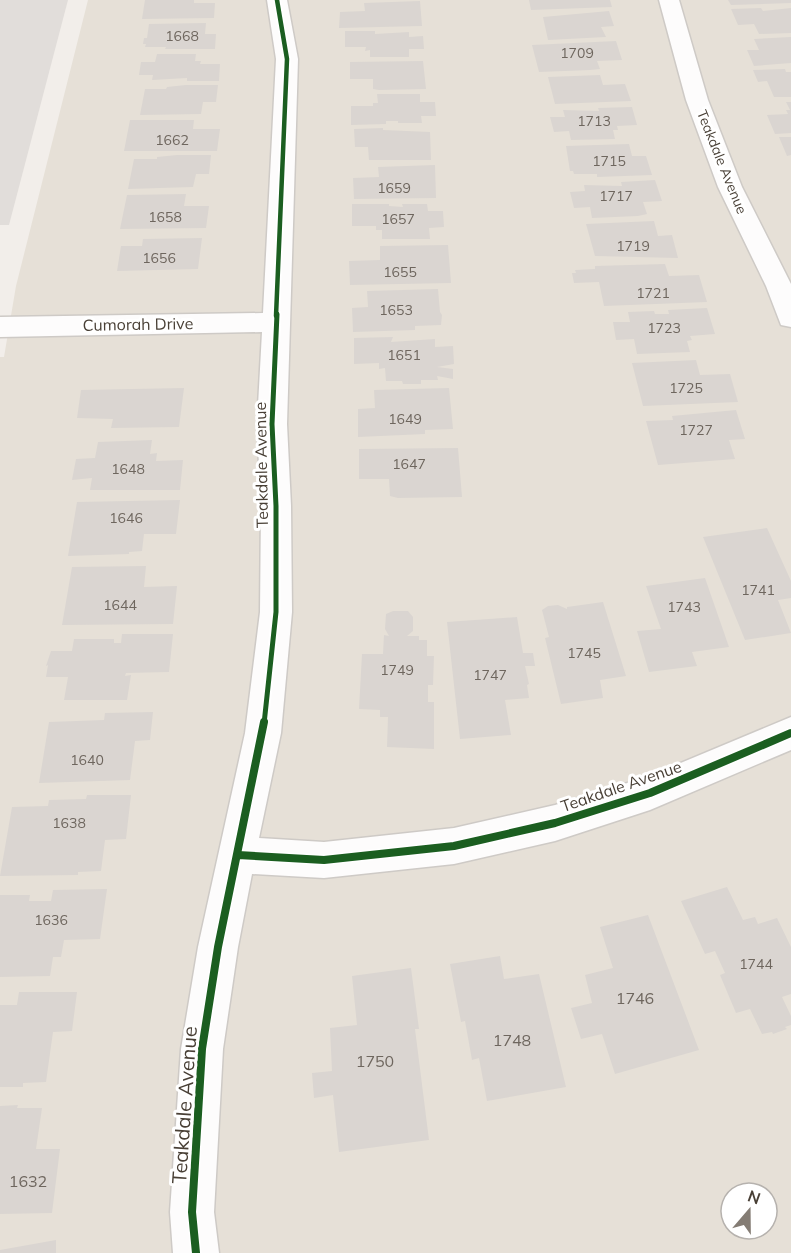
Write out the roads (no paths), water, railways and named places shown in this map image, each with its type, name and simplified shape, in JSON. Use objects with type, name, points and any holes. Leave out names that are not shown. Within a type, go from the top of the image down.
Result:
[{"type":"street","name":"Teakdale Avenue","points":[[196,1253],[192,1212],[202,1049],[218,947],[262,733],[276,612],[276,506],[272,424],[287,59],[277,0]]},
{"type":"street","name":"Teakdale Avenue","points":[[669,0],[697,100],[730,187],[779,286],[791,318]]},
{"type":"street","name":"Cumorah Drive","points":[[0,327],[276,322]]},
{"type":"street","name":"Teakdale Avenue","points":[[238,855],[324,860],[454,846],[555,823],[650,793],[791,733]]}]
